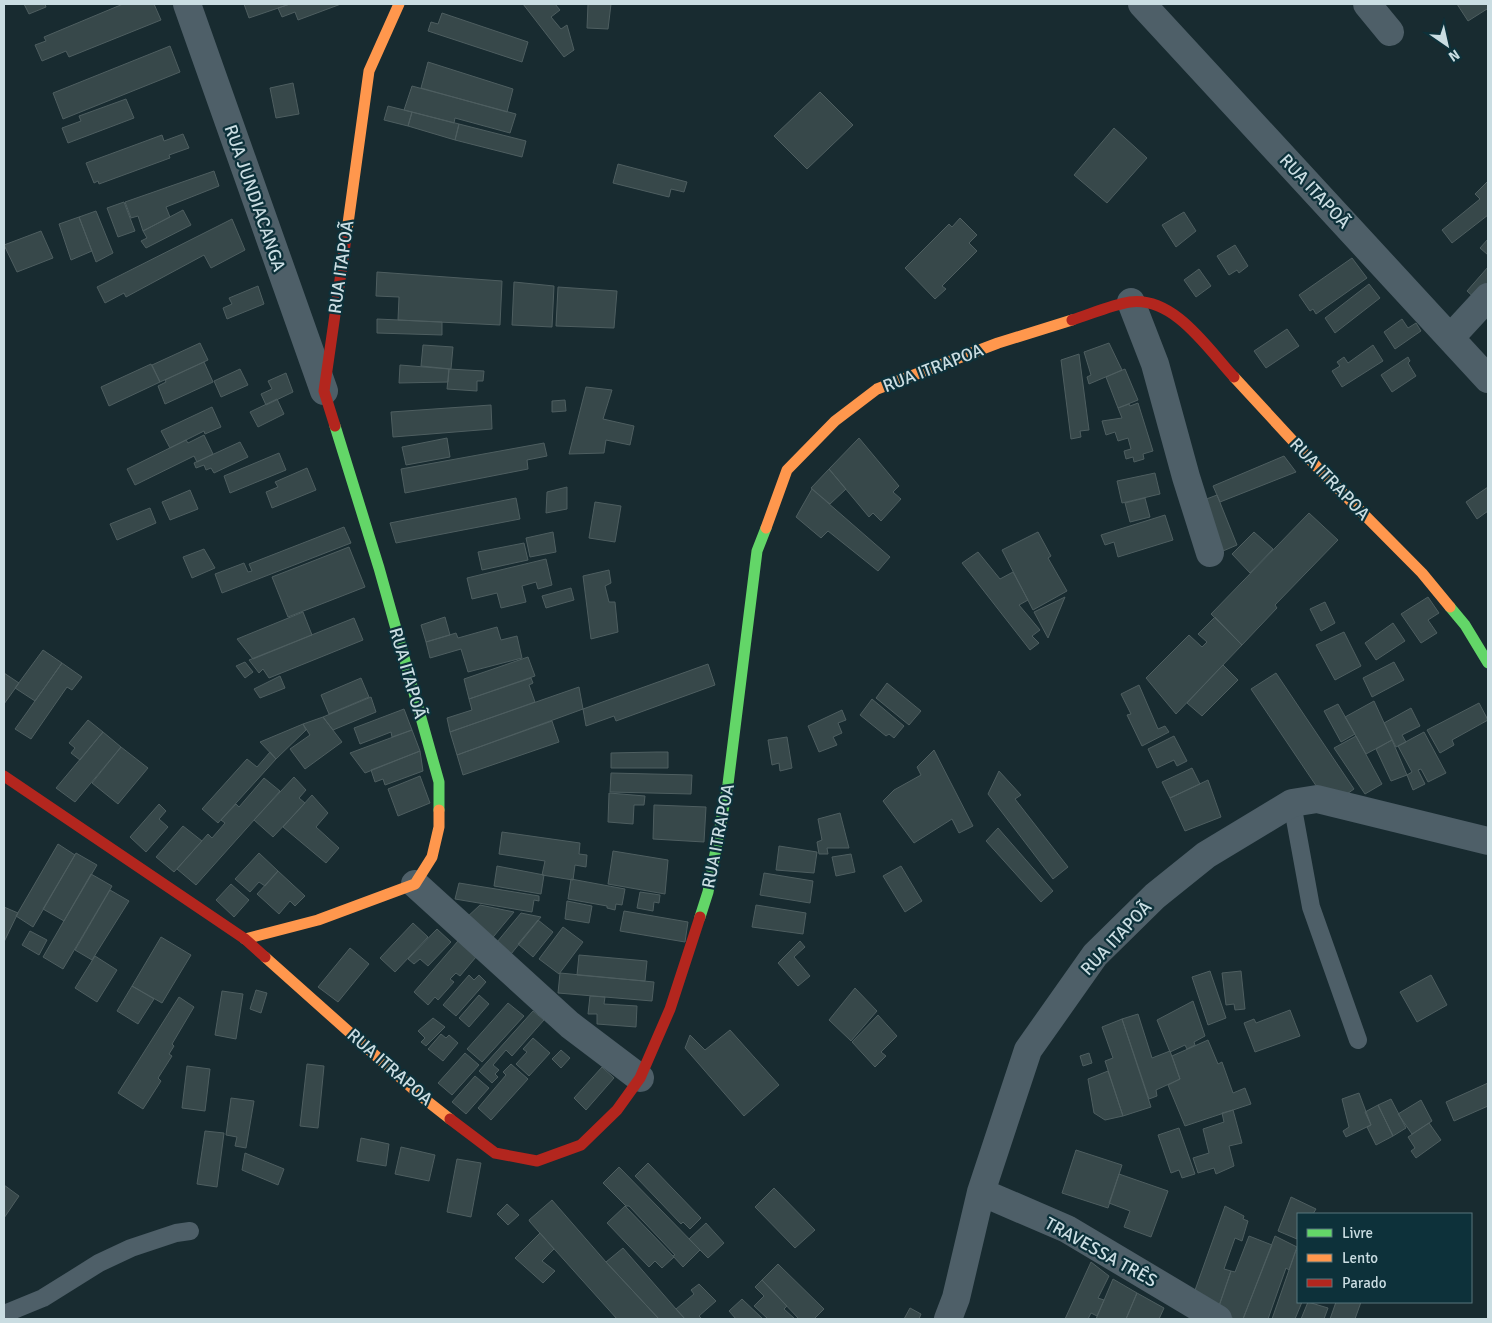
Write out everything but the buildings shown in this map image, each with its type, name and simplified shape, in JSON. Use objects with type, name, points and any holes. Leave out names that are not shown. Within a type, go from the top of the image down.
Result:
[{"type":"street","name":"RUA JUNDIACANGA","points":[[187,4],[324,391]]},
{"type":"street","name":"RUA ITAPOÃ","points":[[399,4],[369,71],[324,391],[379,568],[439,782],[439,827],[432,856],[415,884]]},
{"type":"street","name":"RUA ITAPOÃ","points":[[1142,4],[1452,336],[1488,379]]},
{"type":"street","points":[[1367,4],[1390,32]]},
{"type":"street","points":[[1452,336],[1488,296]]},
{"type":"street","points":[[1131,302],[1155,364],[1186,477],[1210,553]]},
{"type":"street","name":"RUA ITRAPOA","points":[[245,939],[422,1097],[494,1153],[537,1161],[581,1145],[617,1110],[640,1078],[670,1009],[708,892],[728,784],[757,551],[787,470],[835,421],[877,389],[998,342],[1131,302],[1157,304],[1179,317],[1317,467],[1422,573],[1465,626],[1488,663]]},
{"type":"street","points":[[4,776],[245,939],[318,920],[415,884],[570,1025],[640,1078]]},
{"type":"street","name":"RUA ITAPOÃ","points":[[948,1319],[956,1298],[981,1192],[1028,1050],[1095,955],[1155,896],[1206,855],[1292,803],[1316,799],[1488,841]]},
{"type":"street","name":"TRAVESSA TRÊS","points":[[981,1192],[1068,1229],[1218,1319]]},
{"type":"lane","points":[[1292,803],[1311,907],[1358,1040]]},
{"type":"lane","points":[[4,1314],[43,1298],[99,1262],[131,1248],[176,1233],[190,1231]]},
{"type":"traffic: fast","points":[[335,426],[379,568],[439,782],[439,810]]},
{"type":"traffic: fast","points":[[700,917],[708,892],[728,784],[757,551],[766,528]]},
{"type":"traffic: fast","points":[[1450,607],[1465,625],[1488,663]]},
{"type":"traffic: slow","points":[[346,238],[369,71],[399,4]]},
{"type":"traffic: slow","points":[[766,528],[787,470],[835,421],[877,389],[998,343],[1072,320]]},
{"type":"traffic: slow","points":[[1234,377],[1317,467],[1422,573],[1450,607]]},
{"type":"traffic: slow","points":[[245,939],[318,920],[415,884],[432,857],[439,827],[439,810]]},
{"type":"traffic: slow","points":[[265,957],[422,1097],[450,1119]]},
{"type":"traffic: jam","points":[[335,426],[324,391],[346,238]]},
{"type":"traffic: jam","points":[[1072,320],[1123,303],[1146,302],[1161,307],[1189,327],[1234,377]]},
{"type":"traffic: jam","points":[[4,776],[245,939],[265,957]]},
{"type":"traffic: jam","points":[[450,1119],[495,1153],[537,1161],[581,1145],[617,1110],[640,1078],[670,1009],[700,917]]}]
